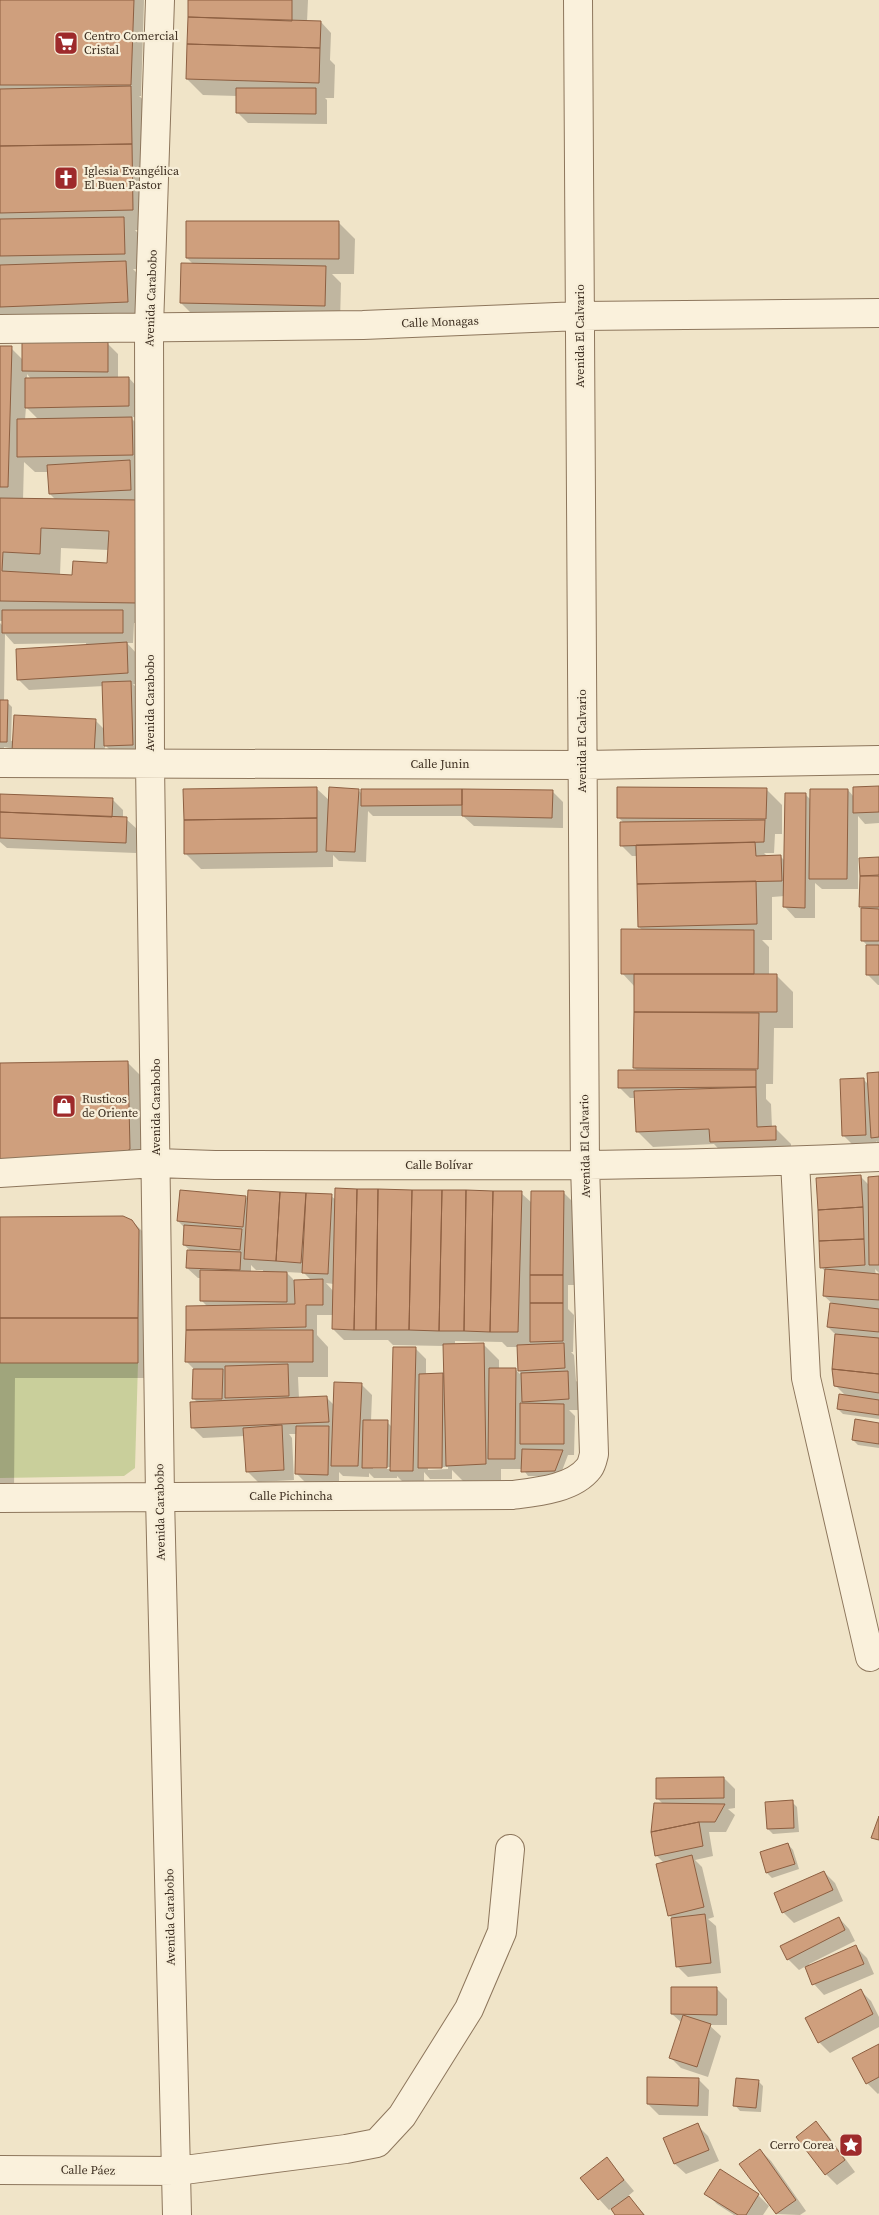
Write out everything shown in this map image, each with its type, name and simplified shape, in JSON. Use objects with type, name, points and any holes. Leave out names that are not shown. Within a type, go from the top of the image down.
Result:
[{"type":"street","name":"Avenida Carabobo","points":[[160,0],[149,327],[150,763],[160,1497],[177,2215]]},
{"type":"street","name":"Avenida El Calvario","points":[[578,0],[585,1165],[594,1454],[590,1467],[579,1478]]},
{"type":"street","name":"Calle Monagas","points":[[0,329],[363,325],[580,316],[879,313]]},
{"type":"street","name":"Calle Junin","points":[[0,763],[582,765],[879,760]]},
{"type":"street","name":"Calle Bolívar","points":[[0,1173],[156,1163],[215,1165],[585,1165],[795,1161],[879,1157]]},
{"type":"street","points":[[795,1161],[806,1378],[870,1657]]},
{"type":"street","name":"Calle Pichincha","points":[[0,1498],[512,1495],[556,1487],[579,1478]]},
{"type":"street","name":"Calle Páez","points":[[0,2170],[177,2171],[346,2149],[377,2143],[402,2116],[469,2009],[502,1932],[510,1849]]},
{"type":"green space","points":[[0,1363],[138,1363],[135,1468],[124,1476],[0,1478]]},
{"type":"building","name":"Centro Comercial Cristal","points":[[0,0],[134,0],[131,85],[0,85]]},
{"type":"building","points":[[188,0],[292,0],[292,21],[188,17]]},
{"type":"building","points":[[188,17],[321,21],[320,48],[187,44]]},
{"type":"building","points":[[187,44],[320,48],[319,83],[186,79]]},
{"type":"building","points":[[131,86],[132,144],[0,146],[0,89]]},
{"type":"building","points":[[236,88],[316,88],[316,114],[236,113]]},
{"type":"building","name":"Iglesia Evangélica El Buen Pastor","points":[[132,144],[133,210],[0,213],[0,146]]},
{"type":"building","points":[[124,217],[125,254],[0,256],[0,219]]},
{"type":"building","points":[[186,221],[339,221],[339,259],[186,258]]},
{"type":"building","points":[[126,261],[128,302],[0,307],[0,265]]},
{"type":"building","points":[[181,263],[326,266],[325,306],[180,303]]},
{"type":"building","points":[[22,341],[108,342],[108,372],[22,371]]},
{"type":"building","points":[[0,346],[12,346],[8,487],[0,487]]},
{"type":"building","points":[[129,377],[129,406],[25,408],[25,378]]},
{"type":"building","points":[[132,417],[133,455],[17,457],[17,419]]},
{"type":"building","points":[[130,460],[131,490],[49,494],[47,465]]},
{"type":"building","points":[[0,498],[139,500],[137,603],[0,601]],"holes":[[[41,528],[109,531],[107,563],[73,561],[72,575],[2,571],[3,552],[40,554]]]},
{"type":"building","points":[[2,610],[123,610],[123,633],[2,633]]},
{"type":"building","points":[[127,642],[128,673],[17,680],[16,649]]},
{"type":"building","points":[[131,681],[133,745],[104,746],[102,682]]},
{"type":"building","points":[[0,700],[8,700],[7,742],[0,742]]},
{"type":"building","points":[[14,715],[96,719],[94,755],[12,751]]},
{"type":"building","points":[[879,786],[879,812],[853,813],[853,787]]},
{"type":"building","points":[[317,787],[317,818],[184,820],[183,789]]},
{"type":"building","points":[[329,787],[359,789],[355,852],[326,851]]},
{"type":"building","points":[[617,787],[767,788],[766,819],[617,818]]},
{"type":"building","points":[[361,789],[462,789],[462,805],[361,806]]},
{"type":"building","points":[[462,789],[553,790],[552,818],[462,816]]},
{"type":"building","points":[[810,789],[848,789],[847,879],[809,879]]},
{"type":"building","points":[[785,793],[806,793],[805,908],[783,907]]},
{"type":"building","points":[[0,794],[113,798],[112,817],[0,812]]},
{"type":"building","points":[[0,812],[127,817],[126,843],[0,838]]},
{"type":"building","points":[[317,818],[317,852],[184,854],[184,820]]},
{"type":"building","points":[[765,820],[764,842],[620,846],[620,822]]},
{"type":"building","points":[[755,842],[756,856],[781,855],[782,881],[637,884],[636,845]]},
{"type":"building","points":[[879,857],[879,875],[860,876],[859,858]]},
{"type":"building","points":[[860,876],[879,876],[879,907],[859,907]]},
{"type":"building","points":[[756,881],[757,924],[638,927],[637,884]]},
{"type":"building","points":[[861,908],[879,909],[879,941],[861,941]]},
{"type":"building","points":[[621,929],[754,930],[754,974],[621,974]]},
{"type":"building","points":[[866,945],[879,945],[879,975],[866,975]]},
{"type":"building","points":[[634,974],[777,974],[777,1012],[634,1012]]},
{"type":"building","points":[[634,1012],[759,1013],[758,1069],[633,1068]]},
{"type":"building","name":"Rusticos de Oriente","points":[[128,1061],[130,1149],[119,1157],[0,1159],[0,1063]]},
{"type":"building","points":[[618,1070],[756,1070],[756,1087],[618,1088]]},
{"type":"building","points":[[879,1072],[879,1137],[871,1138],[867,1073]]},
{"type":"building","points":[[864,1078],[866,1135],[842,1136],[840,1079]]},
{"type":"building","points":[[756,1087],[757,1127],[776,1126],[776,1140],[710,1142],[709,1129],[636,1132],[634,1091]]},
{"type":"building","points":[[861,1175],[863,1207],[818,1210],[816,1178]]},
{"type":"building","points":[[879,1176],[879,1265],[869,1265],[868,1177]]},
{"type":"building","points":[[335,1188],[357,1189],[354,1330],[332,1329]]},
{"type":"building","points":[[357,1189],[378,1189],[376,1330],[354,1330]]},
{"type":"building","points":[[378,1189],[412,1190],[409,1330],[376,1330]]},
{"type":"building","points":[[180,1190],[246,1196],[243,1227],[177,1221]]},
{"type":"building","points":[[248,1190],[280,1192],[276,1261],[244,1259]]},
{"type":"building","points":[[412,1190],[442,1190],[439,1331],[409,1330]]},
{"type":"building","points":[[442,1190],[466,1190],[464,1331],[439,1331]]},
{"type":"building","points":[[466,1190],[493,1191],[490,1332],[464,1331]]},
{"type":"building","points":[[493,1191],[522,1191],[518,1332],[490,1332]]},
{"type":"building","points":[[531,1191],[564,1191],[563,1275],[530,1275]]},
{"type":"building","points":[[280,1192],[306,1193],[301,1263],[276,1261]]},
{"type":"building","points":[[306,1193],[332,1194],[328,1274],[302,1273]]},
{"type":"building","points":[[863,1207],[864,1239],[819,1241],[818,1210]]},
{"type":"building","points":[[123,1216],[132,1220],[139,1230],[138,1318],[0,1318],[0,1217]]},
{"type":"building","points":[[184,1225],[242,1229],[240,1250],[183,1245]]},
{"type":"building","points":[[864,1239],[865,1265],[820,1268],[819,1241]]},
{"type":"building","points":[[187,1250],[241,1252],[240,1270],[186,1268]]},
{"type":"building","points":[[825,1269],[879,1274],[879,1300],[823,1296]]},
{"type":"building","points":[[200,1270],[287,1272],[287,1302],[200,1301]]},
{"type":"building","points":[[530,1275],[563,1275],[563,1303],[530,1303]]},
{"type":"building","points":[[323,1279],[323,1305],[306,1305],[306,1327],[186,1330],[186,1306],[295,1304],[294,1280]]},
{"type":"building","points":[[530,1303],[563,1303],[563,1341],[530,1342]]},
{"type":"building","points":[[830,1303],[879,1309],[879,1332],[827,1327]]},
{"type":"building","points":[[0,1318],[138,1318],[138,1363],[0,1363]]},
{"type":"building","points":[[186,1330],[313,1330],[313,1362],[185,1362]]},
{"type":"building","points":[[835,1334],[879,1338],[879,1374],[832,1369]]},
{"type":"building","points":[[484,1343],[486,1464],[446,1466],[443,1344]]},
{"type":"building","points":[[564,1343],[565,1368],[518,1371],[517,1345]]},
{"type":"building","points":[[393,1347],[416,1347],[413,1471],[390,1471]]},
{"type":"building","points":[[288,1364],[289,1396],[225,1398],[225,1366]]},
{"type":"building","points":[[489,1368],[516,1368],[515,1459],[488,1459]]},
{"type":"building","points":[[193,1369],[223,1369],[222,1399],[192,1399]]},
{"type":"building","points":[[832,1369],[879,1374],[879,1393],[834,1386]]},
{"type":"building","points":[[568,1371],[569,1399],[522,1402],[521,1373]]},
{"type":"building","points":[[443,1373],[442,1468],[418,1468],[419,1374]]},
{"type":"building","points":[[334,1382],[362,1383],[358,1466],[331,1466]]},
{"type":"building","points":[[839,1394],[879,1400],[879,1415],[837,1409]]},
{"type":"building","points":[[327,1396],[329,1422],[191,1428],[190,1402]]},
{"type":"building","points":[[520,1403],[564,1404],[564,1444],[520,1444]]},
{"type":"building","points":[[855,1419],[879,1423],[879,1444],[852,1440]]},
{"type":"building","points":[[363,1420],[388,1420],[387,1468],[362,1468]]},
{"type":"building","points":[[282,1425],[284,1470],[246,1472],[243,1428]]},
{"type":"building","points":[[296,1426],[329,1426],[328,1475],[295,1474]]},
{"type":"building","points":[[522,1449],[563,1450],[555,1471],[521,1472]]},
{"type":"building","points":[[724,1777],[724,1798],[656,1799],[656,1778]]},
{"type":"building","points":[[793,1800],[794,1828],[767,1829],[765,1802]]},
{"type":"building","points":[[654,1803],[725,1804],[715,1822],[699,1822],[651,1832]]},
{"type":"building","points":[[879,1816],[879,1840],[871,1838]]},
{"type":"building","points":[[699,1822],[703,1846],[655,1856],[651,1832]]},
{"type":"building","points":[[788,1843],[795,1864],[766,1873],[760,1852]]},
{"type":"building","points":[[692,1855],[704,1907],[668,1916],[656,1864]]},
{"type":"building","points":[[824,1871],[833,1890],[782,1913],[774,1893]]},
{"type":"building","points":[[705,1914],[711,1963],[676,1967],[671,1918]]},
{"type":"building","points":[[839,1917],[845,1930],[787,1960],[780,1946]]},
{"type":"building","points":[[856,1945],[864,1964],[812,1985],[805,1967]]},
{"type":"building","points":[[671,1987],[717,1987],[717,2015],[671,2014]]},
{"type":"building","points":[[861,1989],[873,2014],[818,2043],[805,2018]]},
{"type":"building","points":[[683,2015],[711,2024],[697,2067],[669,2058]]},
{"type":"building","points":[[879,2044],[879,2077],[866,2084],[852,2058]]},
{"type":"building","points":[[647,2077],[699,2078],[698,2106],[647,2104]]},
{"type":"building","points":[[736,2078],[759,2080],[756,2108],[733,2106]]},
{"type":"building","points":[[816,2121],[845,2160],[825,2175],[796,2137]]},
{"type":"building","points":[[698,2123],[709,2150],[674,2164],[663,2138]]},
{"type":"building","points":[[760,2149],[796,2200],[776,2214],[739,2164]]},
{"type":"building","points":[[607,2157],[624,2180],[598,2200],[580,2178]]},
{"type":"building","points":[[720,2169],[759,2194],[746,2215],[738,2215],[704,2194]]},
{"type":"building","points":[[629,2196],[644,2215],[615,2215],[611,2209]]},
{"type":"place","name":"Centro Comercial Cristal","points":[[66,43]]},
{"type":"place","name":"Iglesia Evangélica El Buen Pastor","points":[[66,178]]},
{"type":"place","name":"Rusticos de Oriente","points":[[64,1106]]},
{"type":"place","name":"Cerro Corea","points":[[851,2145]]}]
